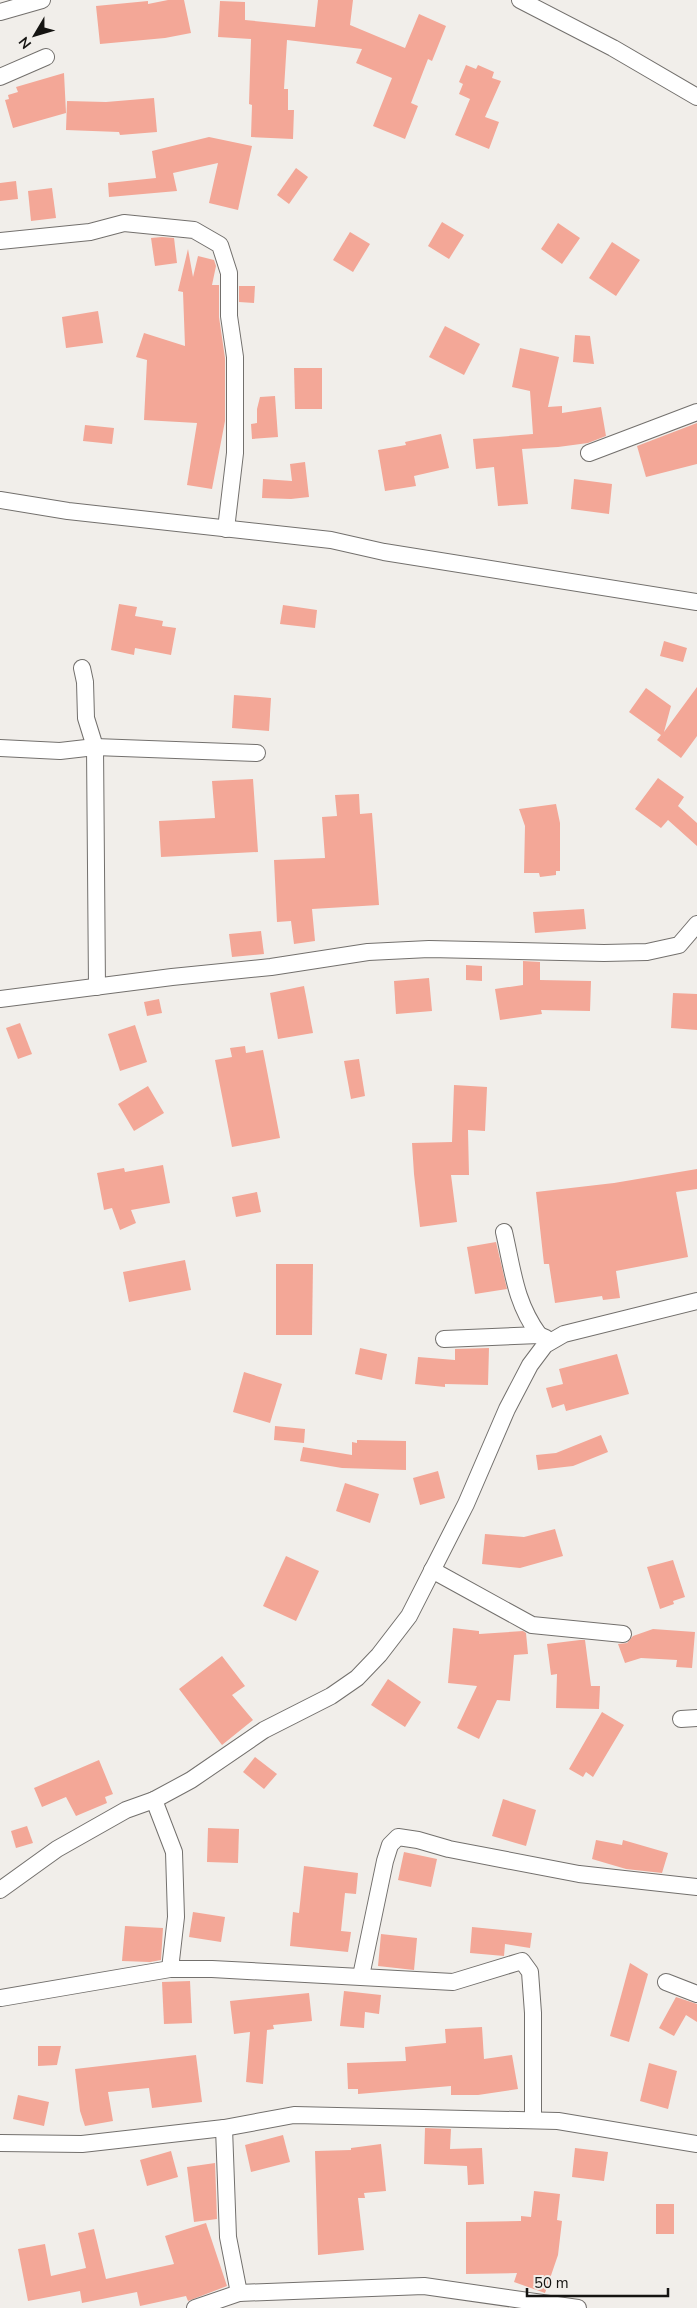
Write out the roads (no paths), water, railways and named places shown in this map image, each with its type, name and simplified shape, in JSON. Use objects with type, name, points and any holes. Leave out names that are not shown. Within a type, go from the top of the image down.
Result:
[{"type":"street","points":[[0,12],[42,0]]},
{"type":"street","points":[[520,0],[612,48],[697,98]]},
{"type":"street","points":[[0,77],[46,57]]},
{"type":"street","points":[[0,241],[90,232],[124,223],[194,230],[220,245],[229,272],[229,316],[235,357],[235,453],[226,529]]},
{"type":"street","points":[[589,453],[697,412]]},
{"type":"street","points":[[0,500],[68,511],[330,540],[384,552],[697,602]]},
{"type":"street","points":[[82,668],[85,682],[86,718],[95,747],[97,987]]},
{"type":"street","points":[[0,748],[60,751],[95,747],[257,753]]},
{"type":"street","points":[[0,999],[271,967],[368,952],[430,949],[604,953],[647,952],[679,945],[697,924]]},
{"type":"street","points":[[504,1232],[520,1304],[545,1338]]},
{"type":"street","points":[[444,1339],[545,1338],[697,1301]]},
{"type":"street","points":[[0,1890],[57,1849],[126,1810],[154,1800],[191,1780],[264,1730],[330,1696],[357,1678],[396,1634],[409,1616],[466,1504],[507,1409],[545,1338]]},
{"type":"street","points":[[432,1570],[532,1625],[623,1634]]},
{"type":"street","points":[[154,1800],[174,1852],[176,1917],[170,1969]]},
{"type":"street","points":[[361,1976],[385,1861],[390,1844],[398,1838],[418,1840],[449,1849],[579,1874],[697,1887]]},
{"type":"street","points":[[1,1998],[170,1969],[212,1969],[453,1982],[522,1961],[530,1972],[533,2013],[533,2119]]},
{"type":"street","points":[[666,1982],[697,1994]]},
{"type":"street","points":[[0,2142],[82,2144],[224,2128],[294,2116],[533,2119],[558,2121],[697,2144]]},
{"type":"street","points":[[224,2128],[228,2237],[239,2293]]},
{"type":"street","points":[[195,2308],[239,2293],[424,2286],[578,2308]]}]
